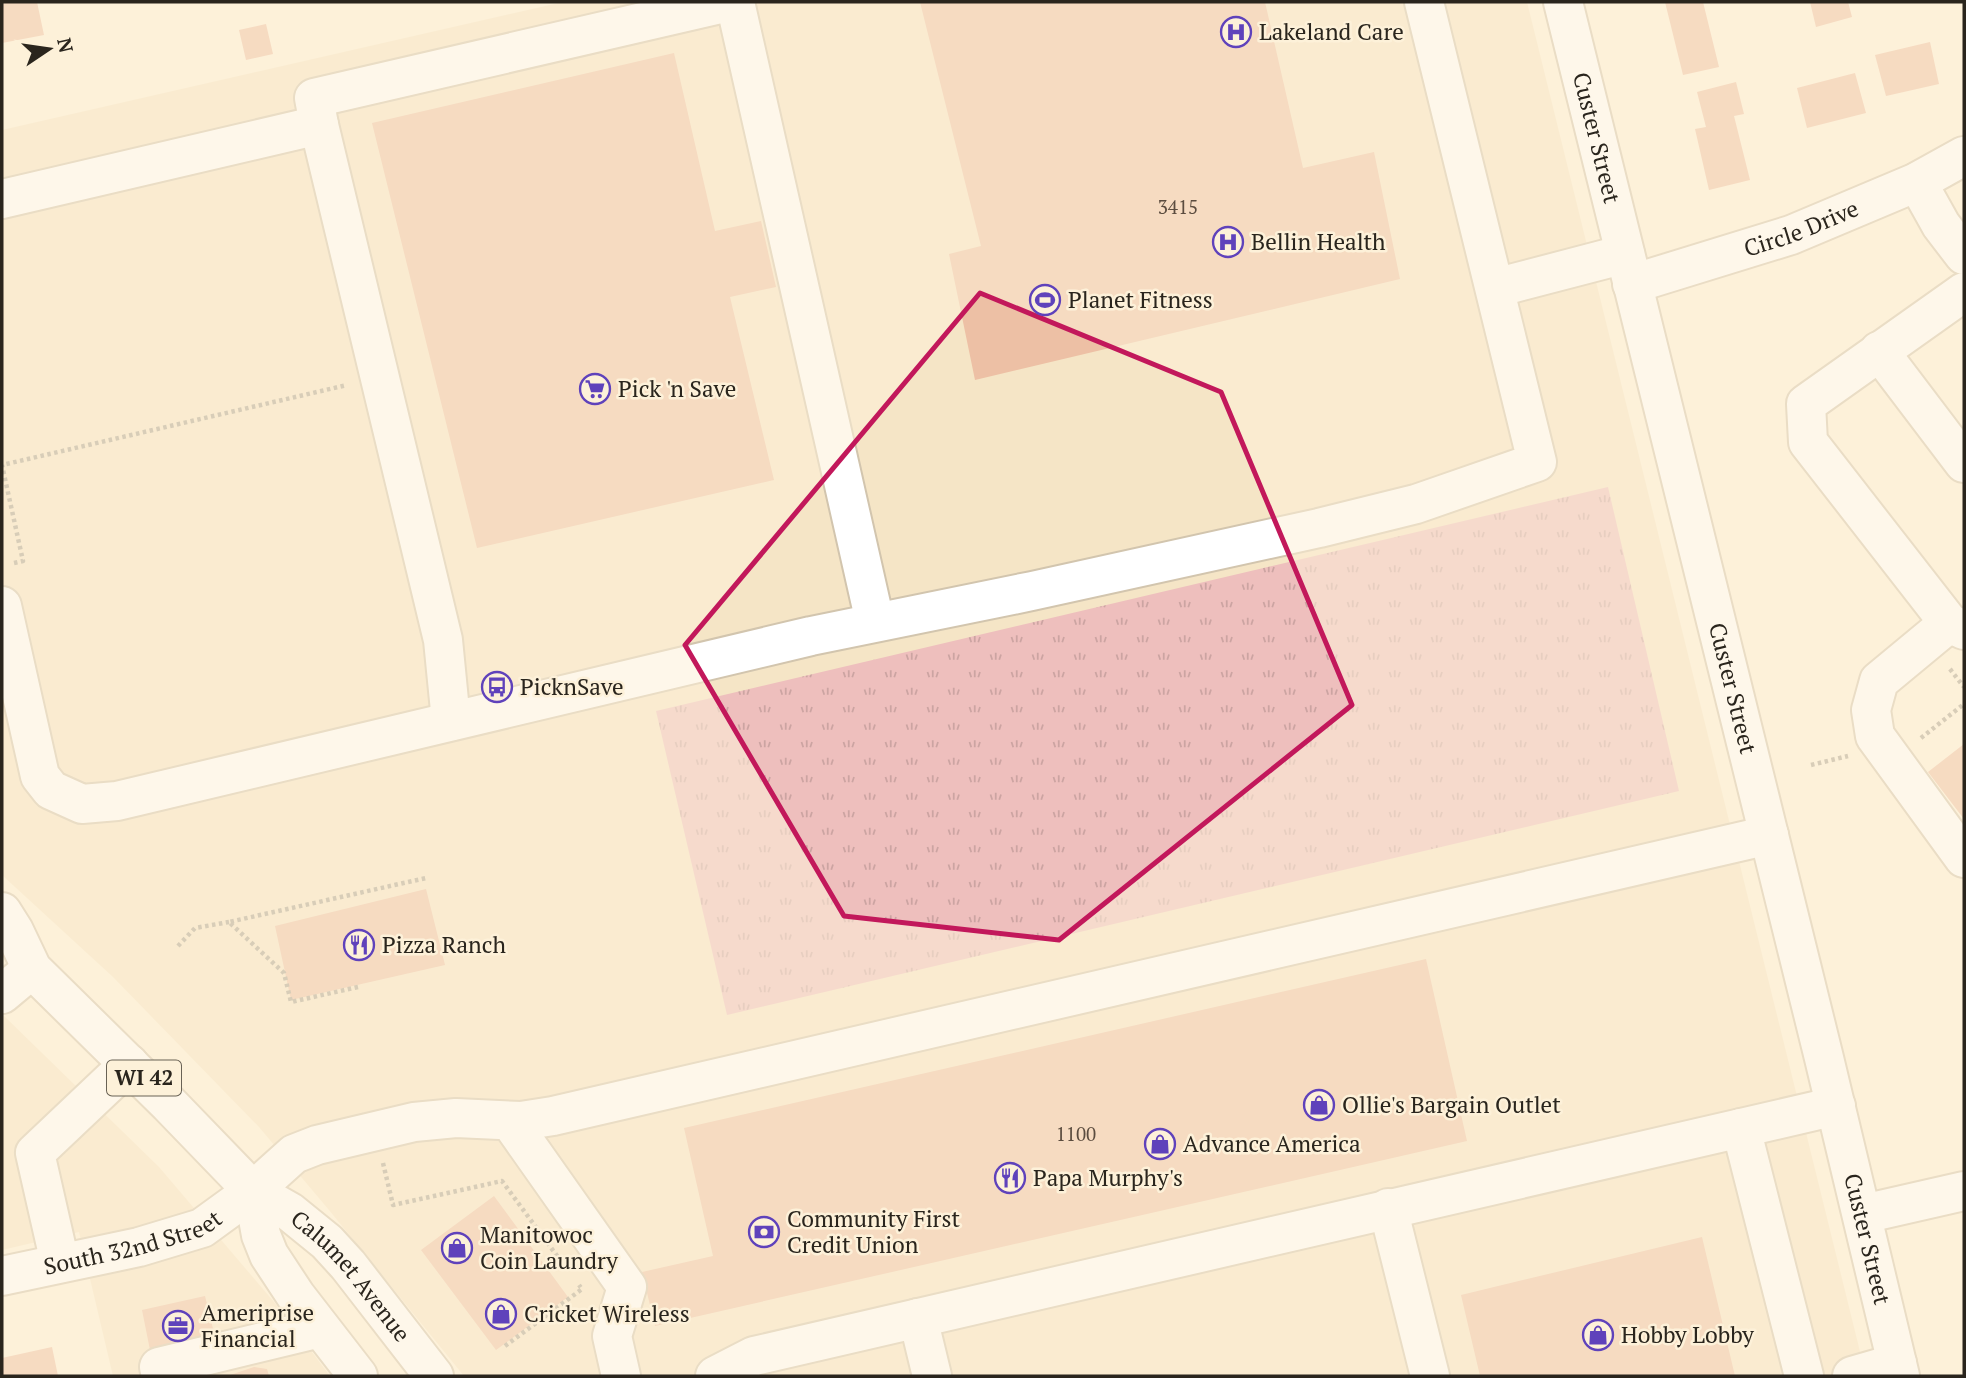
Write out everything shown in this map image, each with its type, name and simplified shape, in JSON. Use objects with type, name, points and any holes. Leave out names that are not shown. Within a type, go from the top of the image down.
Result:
[{"type":"street","points":[[452,721],[443,640],[314,98],[729,2]]},
{"type":"street","points":[[734,2],[875,622]]},
{"type":"street","points":[[2,606],[6,643],[40,776],[51,790],[82,804],[117,801],[810,636],[1319,528],[1416,504],[1537,462],[1424,2]]},
{"type":"street","name":"Custer Street","points":[[1563,2],[1863,1214],[1899,1370]]},
{"type":"street","points":[[2,199],[319,125]]},
{"type":"street","name":"Circle Drive","points":[[1494,288],[1629,269],[1791,235],[1917,182],[1964,156]]},
{"type":"street","points":[[1917,182],[1941,225],[1964,255]]},
{"type":"street","points":[[1964,292],[1806,404],[1808,442],[1956,627],[1879,681],[1871,710],[1875,736],[1964,858]]},
{"type":"street","points":[[1878,351],[1964,463]]},
{"type":"street","name":"South 32nd Street","points":[[2,1276],[139,1247],[202,1228],[253,1191],[294,1154],[375,1130],[445,1119],[510,1121],[553,1116],[1769,835]]},
{"type":"street","name":"Calumet Avenue","points":[[2,912],[14,932],[17,967],[129,1064],[253,1191],[290,1212],[327,1241],[391,1318],[434,1376]]},
{"type":"street","points":[[2,994],[17,967]]},
{"type":"street","points":[[60,1263],[35,1153],[129,1064]]},
{"type":"street","points":[[715,1376],[754,1356],[1836,1106]]},
{"type":"street","points":[[510,1121],[627,1287],[612,1336],[621,1376]]},
{"type":"street","points":[[1741,1128],[1804,1376]]},
{"type":"street","name":"Calumet Avenue","points":[[253,1191],[261,1235],[269,1255],[320,1328],[358,1376]]},
{"type":"street","points":[[1863,1214],[1964,1191]]},
{"type":"street","points":[[1388,1208],[1430,1376]]},
{"type":"street","points":[[918,1318],[932,1376]]},
{"type":"street","points":[[161,1376],[159,1367],[320,1328]]},
{"type":"street","points":[[1852,1376],[1899,1370]]},
{"type":"path","points":[[14,563],[23,561],[2,465],[353,384]]},
{"type":"path","points":[[178,946],[195,928],[426,878]]},
{"type":"path","points":[[229,922],[284,973],[290,1002],[358,987]]},
{"type":"path","points":[[375,1130],[393,1205],[502,1181],[566,1267]]},
{"type":"path","points":[[505,1346],[582,1289],[574,1278]]},
{"type":"highlighted area","points":[[980,293],[1221,392],[1352,705],[1059,940],[844,916],[685,645]]},
{"type":"shaded area","points":[[563,2],[1527,2],[1866,1376],[464,1376],[259,1127],[113,977],[2,875],[2,130]]},
{"type":"shaded area","points":[[2,1014],[159,1167],[274,1302],[330,1376],[113,1376],[79,1232],[2,1250]]},
{"type":"green space","points":[[1608,487],[1679,791],[727,1015],[656,711]]},
{"type":"building","points":[[2,2],[37,2],[44,35],[2,43]]},
{"type":"building","points":[[920,2],[1265,2],[1303,168],[1374,152],[1400,279],[975,380],[949,254],[981,246]]},
{"type":"building","points":[[1665,2],[1703,2],[1719,67],[1683,75]]},
{"type":"building","points":[[1810,2],[1848,2],[1852,17],[1816,27]]},
{"type":"building","points":[[266,24],[273,54],[246,60],[239,30]]},
{"type":"building","points":[[1930,42],[1939,84],[1886,96],[1875,55]]},
{"type":"building","name":"Pick 'n Save","points":[[674,53],[715,231],[761,221],[776,287],[730,297],[774,480],[477,548],[372,123]]},
{"type":"building","points":[[1855,73],[1866,113],[1807,128],[1797,88]]},
{"type":"building","points":[[1736,82],[1744,114],[1734,116],[1750,180],[1709,190],[1695,129],[1706,127],[1697,92]]},
{"type":"building","points":[[1964,744],[1964,819],[1928,772]]},
{"type":"building","name":"Pizza Ranch","points":[[426,889],[445,965],[291,1000],[275,926]]},
{"type":"building","points":[[1426,959],[1467,1141],[655,1326],[642,1272],[713,1256],[684,1128]]},
{"type":"building","points":[[494,1196],[568,1297],[496,1350],[421,1250]]},
{"type":"building","name":"Hobby Lobby","points":[[1702,1237],[1735,1376],[1480,1376],[1461,1295]]},
{"type":"building","name":"Ameriprise Financial","points":[[205,1296],[216,1341],[151,1355],[142,1310]]},
{"type":"building","points":[[52,1347],[58,1376],[2,1376],[2,1358]]},
{"type":"building","points":[[254,1367],[267,1369],[269,1376],[227,1376]]},
{"type":"place","name":"Lakeland Care","points":[[1236,32]]},
{"type":"place","name":"Bellin Health","points":[[1228,242]]},
{"type":"place","name":"Planet Fitness","points":[[1045,300]]},
{"type":"place","name":"Pick 'n Save","points":[[595,389]]},
{"type":"place","name":"PicknSave","points":[[497,687]]},
{"type":"place","name":"Pizza Ranch","points":[[359,945]]},
{"type":"place","name":"Ollie's Bargain Outlet","points":[[1319,1105]]},
{"type":"place","name":"Advance America","points":[[1160,1144]]},
{"type":"place","name":"Papa Murphy's","points":[[1010,1178]]},
{"type":"place","name":"Community First Credit Union","points":[[764,1232]]},
{"type":"place","name":"Manitowoc Coin Laundry","points":[[457,1248]]},
{"type":"place","name":"Cricket Wireless","points":[[501,1314]]},
{"type":"place","name":"Ameriprise Financial","points":[[178,1326]]},
{"type":"place","name":"Hobby Lobby","points":[[1598,1335]]}]
